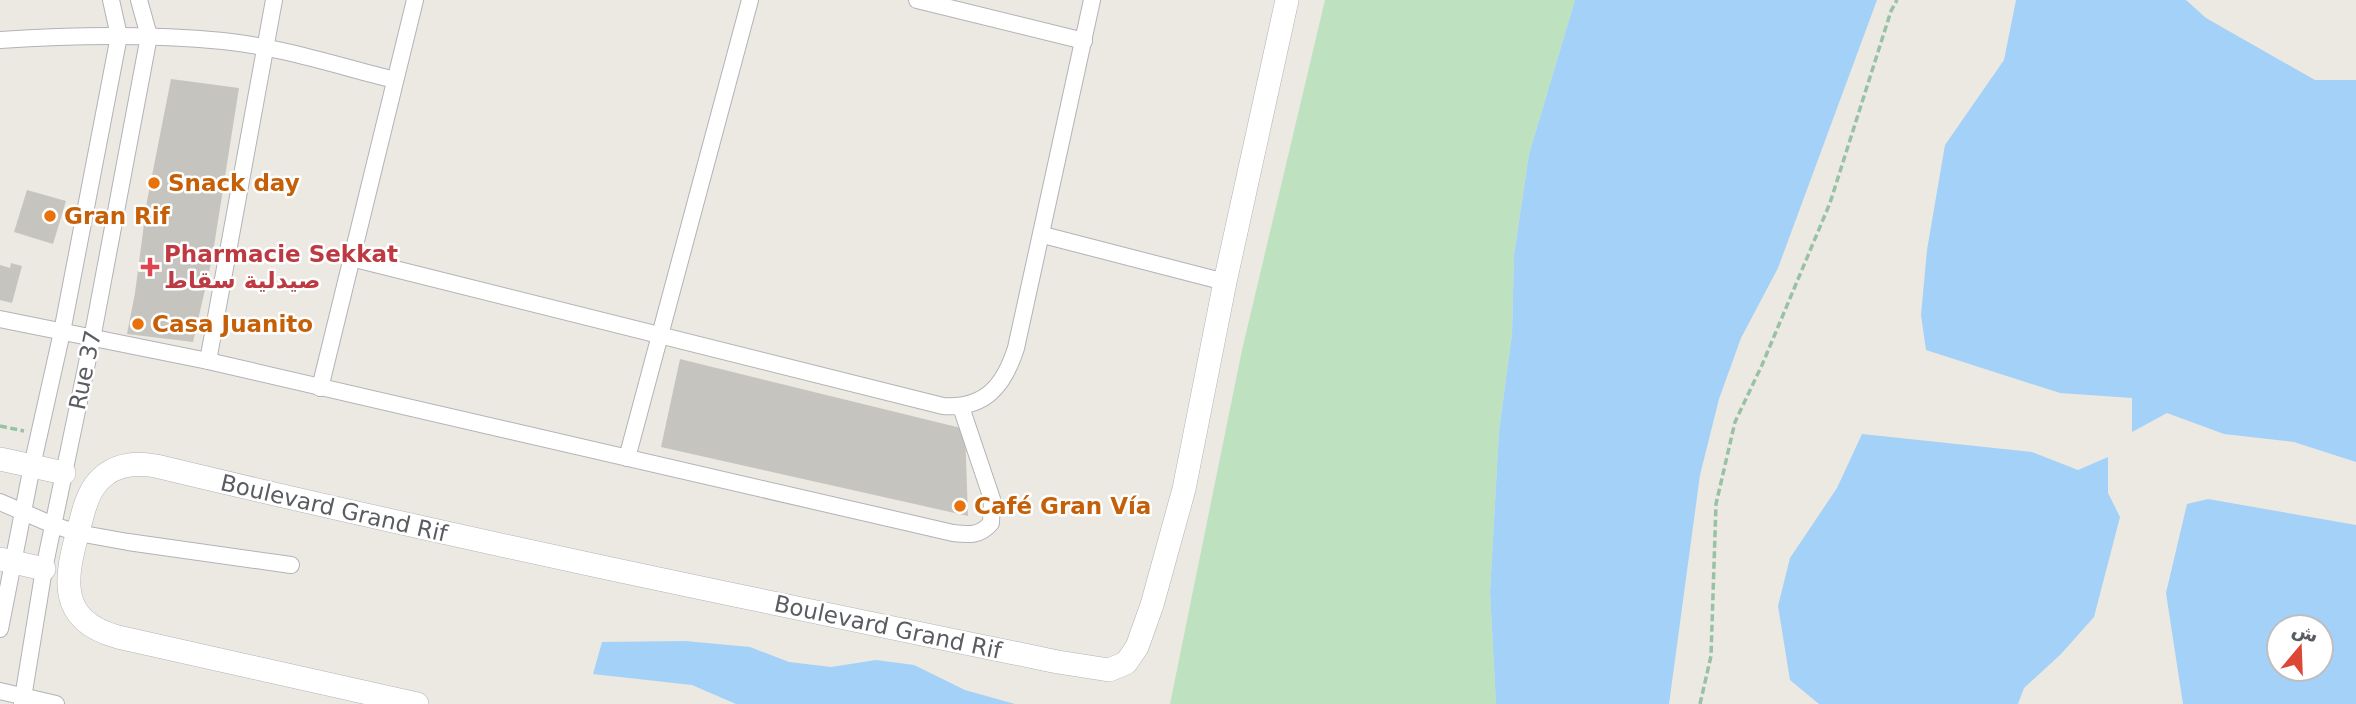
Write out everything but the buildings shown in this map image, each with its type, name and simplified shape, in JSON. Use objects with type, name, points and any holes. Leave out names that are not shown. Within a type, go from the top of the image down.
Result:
[{"type":"main road","name":"Boulevard Grand Rif","points":[[417,704],[102,632],[82,617],[69,595],[67,579],[93,488],[105,475],[121,467],[138,464],[598,567],[1058,662],[1109,670],[1126,663],[1137,647],[1177,518],[1287,0]]},
{"type":"main road","points":[[0,459],[64,473]]},
{"type":"main road","points":[[6,560],[44,569]]},
{"type":"street","points":[[111,0],[119,36]]},
{"type":"street","points":[[139,0],[149,36]]},
{"type":"street","points":[[208,362],[274,0]]},
{"type":"street","points":[[320,388],[415,0]]},
{"type":"street","points":[[627,458],[750,0]]},
{"type":"street","points":[[917,0],[1084,41]]},
{"type":"street","points":[[351,258],[943,406],[961,407],[974,404],[1001,380],[1012,362],[1092,0]]},
{"type":"street","points":[[0,40],[56,36],[149,36],[224,41],[265,48],[395,80]]},
{"type":"street","name":"Rue 37","points":[[0,629],[6,560],[23,512],[62,332],[119,36]]},
{"type":"street","name":"Rue 37","points":[[23,700],[44,569],[92,339],[149,36]]},
{"type":"street","points":[[1042,235],[1225,282]]},
{"type":"street","points":[[0,319],[208,362],[953,533],[979,533],[991,523],[992,499],[961,407]]},
{"type":"street","points":[[0,502],[78,533],[291,565]]},
{"type":"street","points":[[0,691],[23,700],[56,704]]},
{"type":"path","points":[[1700,704],[1711,656],[1716,504],[1735,422],[1830,203],[1891,11],[1897,0]]},
{"type":"green space","points":[[1325,0],[1575,0],[1529,154],[1514,255],[1512,334],[1499,431],[1490,592],[1496,704],[1170,704],[1242,350]]},
{"type":"water","points":[[1575,0],[1877,0],[1778,268],[1741,338],[1719,399],[1700,475],[1669,704],[1496,704],[1490,592],[1499,431],[1512,334],[1514,255],[1529,154]]},
{"type":"water","points":[[2016,0],[2186,0],[2206,18],[2315,80],[2356,80],[2356,462],[2294,442],[2224,434],[2167,413],[2132,432],[2132,398],[2060,393],[1926,350],[1921,315],[1927,250],[1945,145],[2004,60]]},
{"type":"water","points":[[1862,434],[2032,452],[2078,470],[2108,457],[2108,493],[2120,517],[2094,617],[2061,654],[2024,688],[2018,704],[1819,704],[1790,680],[1778,606],[1790,558],[1837,488]]},
{"type":"water","points":[[2208,499],[2356,525],[2356,704],[2183,704],[2166,593],[2187,504]]},
{"type":"water","points":[[685,641],[750,647],[789,662],[831,667],[876,660],[914,665],[965,690],[1015,704],[736,704],[692,685],[593,674],[602,642]]},
{"type":"place","name":"Snack day","points":[[154,183]]},
{"type":"place","name":"Gran Rif","points":[[50,216]]},
{"type":"place","name":"Pharmacie Sekkat صيدلية سقاط","points":[[150,267]]},
{"type":"place","name":"Casa Juanito","points":[[138,324]]},
{"type":"place","name":"Café Gran Vía","points":[[960,506]]}]
